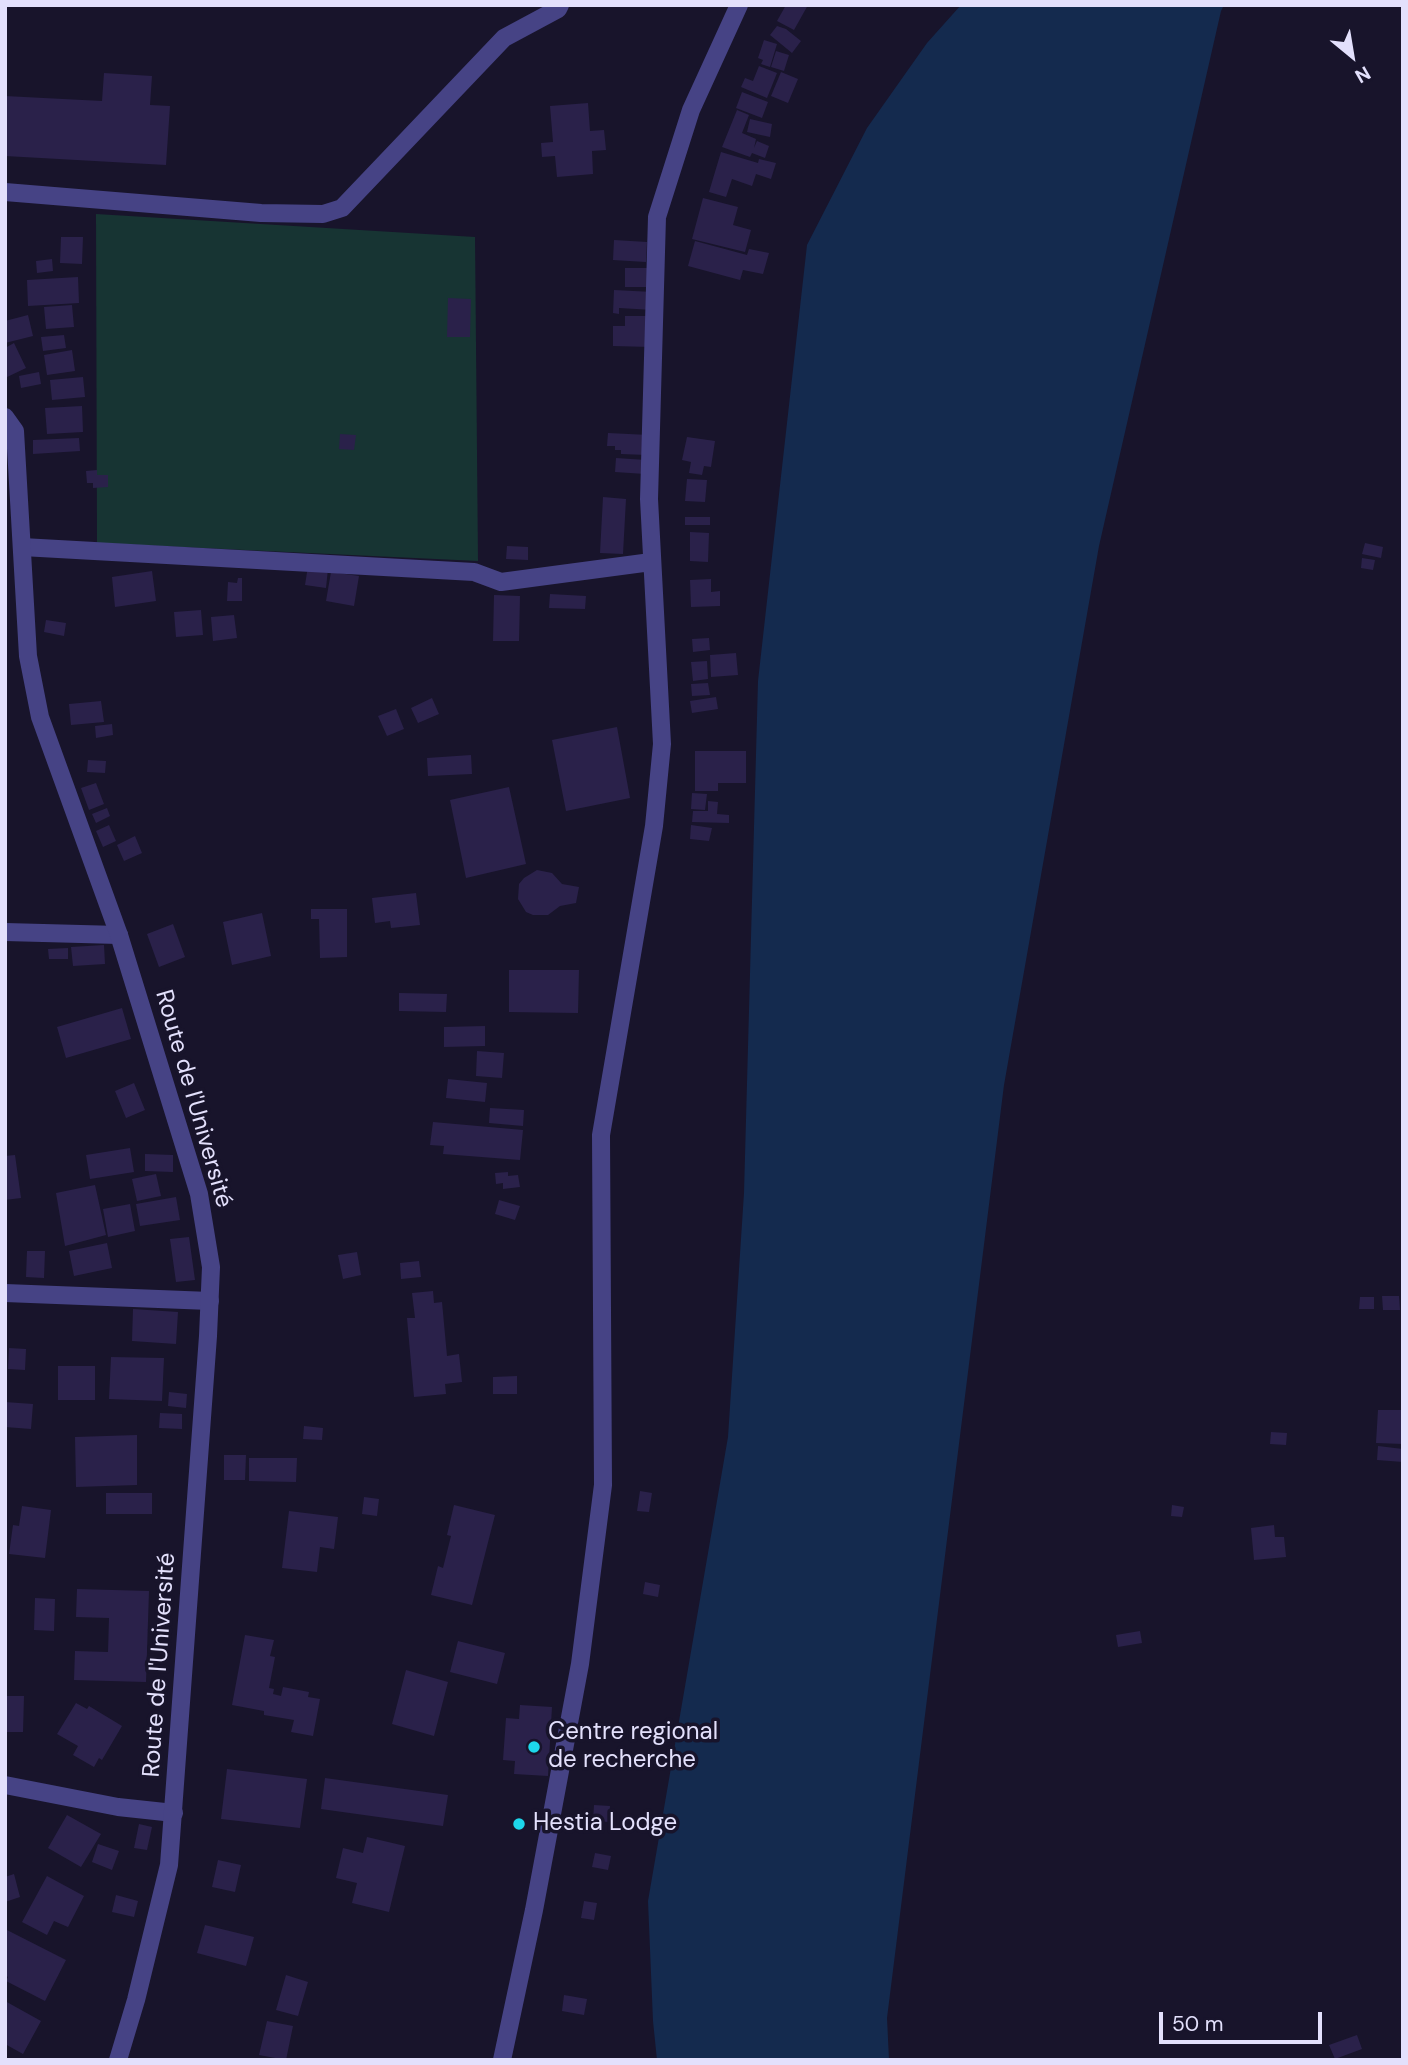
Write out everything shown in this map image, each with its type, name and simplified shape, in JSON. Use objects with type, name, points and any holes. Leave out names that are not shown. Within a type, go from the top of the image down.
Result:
[{"type":"street","points":[[5,192],[261,213],[323,214],[342,208],[504,38],[558,9],[560,5]]},
{"type":"street","points":[[502,2060],[534,1910],[580,1664],[603,1485],[601,1135],[654,826],[662,744],[649,499],[657,217],[691,110],[739,5]]},
{"type":"street","name":"Route de l'Université","points":[[5,416],[15,431],[28,656],[40,717],[119,935],[199,1194],[211,1267],[169,1865],[136,2000],[118,2060]]},
{"type":"street","points":[[22,547],[474,572],[501,582],[651,562]]},
{"type":"street","points":[[5,932],[119,935]]},
{"type":"street","points":[[5,1293],[210,1301]]},
{"type":"street","points":[[5,1785],[118,1807],[174,1812]]},
{"type":"green space","points":[[96,214],[475,237],[478,561],[97,543]]},
{"type":"water","points":[[961,5],[1224,5],[1099,546],[1004,1085],[887,2018],[889,2060],[657,2060],[648,1901],[728,1437],[744,1193],[758,681],[807,245],[867,128],[927,43]]},
{"type":"building","points":[[786,5],[808,5],[794,30],[777,21]]},
{"type":"building","points":[[777,26],[786,29],[801,41],[792,53],[770,35]]},
{"type":"building","points":[[764,40],[777,44],[770,67],[761,64],[763,60],[758,58]]},
{"type":"building","points":[[776,51],[789,55],[784,71],[771,67]]},
{"type":"building","points":[[759,66],[777,73],[767,98],[741,87],[745,78],[753,81]]},
{"type":"building","points":[[781,72],[798,79],[788,103],[771,96]]},
{"type":"building","points":[[104,73],[152,76],[150,105],[170,106],[166,165],[5,156],[5,96],[102,101]]},
{"type":"building","points":[[742,92],[768,102],[762,118],[736,108]]},
{"type":"building","points":[[588,103],[590,131],[604,130],[606,150],[592,151],[593,174],[557,177],[555,156],[542,157],[541,143],[553,142],[550,106]]},
{"type":"building","points":[[737,110],[749,115],[742,133],[756,139],[754,148],[757,141],[769,146],[765,158],[752,153],[750,157],[722,147]]},
{"type":"building","points":[[750,119],[772,124],[770,137],[747,132]]},
{"type":"building","points":[[721,152],[758,163],[759,159],[776,163],[771,179],[756,174],[752,186],[732,179],[726,197],[709,192]]},
{"type":"building","points":[[703,198],[738,207],[733,225],[751,230],[745,252],[692,239]]},
{"type":"building","points":[[61,237],[83,237],[82,264],[60,263]]},
{"type":"building","points":[[614,240],[647,242],[646,262],[613,260]]},
{"type":"building","points":[[695,241],[747,255],[749,249],[769,253],[763,274],[743,270],[740,280],[688,266]]},
{"type":"building","points":[[52,259],[53,271],[37,273],[36,261]]},
{"type":"building","points":[[625,268],[649,268],[649,287],[625,287]]},
{"type":"building","points":[[78,277],[79,303],[28,306],[27,280]]},
{"type":"building","points":[[614,290],[653,292],[653,310],[619,308],[619,314],[613,313]]},
{"type":"building","points":[[448,298],[471,299],[470,337],[447,337]]},
{"type":"building","points":[[72,305],[74,327],[46,329],[44,307]]},
{"type":"building","points":[[28,315],[33,336],[5,343],[5,321]]},
{"type":"building","points":[[625,316],[646,316],[651,347],[613,346],[613,326],[625,326]]},
{"type":"building","points":[[64,335],[66,348],[43,351],[41,337]]},
{"type":"building","points":[[14,343],[26,368],[5,378],[5,348]]},
{"type":"building","points":[[72,350],[75,371],[47,375],[44,355]]},
{"type":"building","points":[[39,372],[41,384],[21,388],[19,376]]},
{"type":"building","points":[[83,377],[85,397],[52,400],[50,380]]},
{"type":"building","points":[[82,406],[83,432],[47,434],[45,408]]},
{"type":"building","points":[[608,433],[649,435],[647,455],[621,454],[621,450],[615,450],[615,446],[607,446]]},
{"type":"building","points":[[340,434],[356,435],[354,450],[339,449]]},
{"type":"building","points":[[687,437],[715,441],[711,467],[704,466],[702,475],[689,473],[691,462],[682,460]]},
{"type":"building","points":[[79,438],[80,451],[33,454],[33,440]]},
{"type":"building","points":[[616,458],[646,460],[645,474],[615,472]]},
{"type":"building","points":[[97,470],[97,475],[108,475],[108,487],[93,488],[93,483],[87,483],[86,471]]},
{"type":"building","points":[[687,479],[707,480],[705,502],[685,501]]},
{"type":"building","points":[[603,497],[626,499],[623,554],[600,553]]},
{"type":"building","points":[[685,517],[710,517],[710,525],[685,525]]},
{"type":"building","points":[[690,532],[709,533],[708,562],[690,561]]},
{"type":"building","points":[[1365,543],[1383,547],[1381,558],[1362,554]]},
{"type":"building","points":[[507,546],[528,547],[528,560],[506,559]]},
{"type":"building","points":[[1362,558],[1375,560],[1373,570],[1361,568]]},
{"type":"building","points":[[308,566],[328,569],[326,588],[305,585]]},
{"type":"building","points":[[152,571],[156,601],[115,607],[112,577]]},
{"type":"building","points":[[331,572],[359,576],[354,606],[326,601]]},
{"type":"building","points":[[238,578],[242,578],[242,601],[227,601],[228,582],[237,583]]},
{"type":"building","points":[[711,579],[711,592],[720,591],[720,606],[691,607],[690,580]]},
{"type":"building","points":[[550,594],[586,596],[585,609],[549,608]]},
{"type":"building","points":[[494,595],[520,596],[519,641],[493,641]]},
{"type":"building","points":[[201,610],[203,635],[176,637],[174,612]]},
{"type":"building","points":[[234,615],[237,638],[213,641],[211,617]]},
{"type":"building","points":[[46,620],[66,623],[64,636],[44,632]]},
{"type":"building","points":[[709,638],[710,650],[693,652],[692,639]]},
{"type":"building","points":[[736,653],[738,675],[711,677],[710,655]]},
{"type":"building","points":[[707,661],[708,679],[693,681],[691,662]]},
{"type":"building","points":[[708,683],[710,695],[692,696],[691,684]]},
{"type":"building","points":[[716,697],[718,709],[692,713],[690,701]]},
{"type":"building","points":[[432,698],[439,714],[418,723],[411,708]]},
{"type":"building","points":[[101,701],[104,722],[71,725],[69,704]]},
{"type":"building","points":[[396,709],[404,729],[387,736],[378,716]]},
{"type":"building","points":[[112,724],[113,735],[96,738],[95,726]]},
{"type":"building","points":[[617,727],[630,798],[566,811],[552,740]]},
{"type":"building","points":[[695,751],[746,751],[746,783],[718,783],[718,791],[695,791]]},
{"type":"building","points":[[471,755],[472,774],[428,776],[427,758]]},
{"type":"building","points":[[88,760],[106,761],[105,773],[87,772]]},
{"type":"building","points":[[96,783],[104,804],[89,810],[81,788]]},
{"type":"building","points":[[509,787],[526,864],[466,878],[450,800]]},
{"type":"building","points":[[692,793],[707,794],[705,810],[691,809]]},
{"type":"building","points":[[708,801],[718,802],[717,814],[729,815],[729,823],[692,822],[693,811],[708,811]]},
{"type":"building","points":[[107,808],[110,816],[96,823],[92,814]]},
{"type":"building","points":[[109,825],[116,841],[103,847],[96,831]]},
{"type":"building","points":[[691,825],[712,828],[709,841],[690,839]]},
{"type":"building","points":[[135,836],[142,853],[124,861],[117,845]]},
{"type":"building","points":[[537,870],[552,873],[562,884],[579,887],[576,903],[560,906],[548,915],[526,912],[518,899],[519,884]]},
{"type":"building","points":[[416,893],[420,925],[391,928],[390,921],[375,923],[372,898]]},
{"type":"building","points":[[311,909],[347,909],[347,957],[320,958],[319,919],[311,919]]},
{"type":"building","points":[[262,913],[271,956],[232,965],[223,922]]},
{"type":"building","points":[[173,924],[185,957],[159,967],[147,934]]},
{"type":"building","points":[[104,945],[105,964],[73,966],[71,947]]},
{"type":"building","points":[[68,948],[68,959],[49,959],[48,949]]},
{"type":"building","points":[[509,970],[579,970],[578,1013],[509,1012]]},
{"type":"building","points":[[399,993],[447,994],[446,1012],[399,1011]]},
{"type":"building","points":[[122,1008],[131,1039],[66,1058],[57,1027]]},
{"type":"building","points":[[485,1026],[485,1046],[444,1047],[444,1027]]},
{"type":"building","points":[[477,1051],[504,1053],[502,1078],[476,1076]]},
{"type":"building","points":[[448,1079],[487,1083],[485,1102],[446,1098]]},
{"type":"building","points":[[134,1083],[145,1110],[126,1118],[115,1091]]},
{"type":"building","points":[[490,1108],[524,1110],[523,1126],[489,1123]]},
{"type":"building","points":[[433,1122],[523,1130],[520,1160],[443,1154],[444,1146],[430,1145]]},
{"type":"building","points":[[130,1148],[134,1172],[90,1179],[86,1155]]},
{"type":"building","points":[[145,1154],[173,1155],[173,1172],[145,1171]]},
{"type":"building","points":[[15,1155],[21,1198],[5,1200],[5,1156]]},
{"type":"building","points":[[508,1172],[508,1176],[518,1175],[520,1187],[503,1189],[503,1183],[496,1184],[495,1173]]},
{"type":"building","points":[[156,1174],[161,1196],[137,1201],[132,1179]]},
{"type":"building","points":[[95,1185],[106,1235],[65,1246],[56,1193]]},
{"type":"building","points":[[176,1197],[180,1220],[140,1226],[136,1204]]},
{"type":"building","points":[[499,1200],[520,1206],[515,1220],[495,1214]]},
{"type":"building","points":[[130,1204],[135,1231],[108,1237],[103,1209]]},
{"type":"building","points":[[189,1237],[195,1280],[176,1282],[170,1239]]},
{"type":"building","points":[[107,1243],[112,1268],[74,1276],[69,1251]]},
{"type":"building","points":[[27,1251],[45,1251],[44,1278],[26,1277]]},
{"type":"building","points":[[357,1252],[361,1275],[343,1279],[338,1255]]},
{"type":"building","points":[[419,1261],[421,1277],[401,1279],[400,1263]]},
{"type":"building","points":[[433,1291],[434,1303],[442,1302],[447,1356],[459,1354],[462,1382],[445,1384],[446,1394],[414,1397],[407,1318],[415,1318],[412,1293]]},
{"type":"building","points":[[1382,1296],[1399,1296],[1400,1310],[1383,1310]]},
{"type":"building","points":[[1360,1297],[1374,1297],[1374,1309],[1359,1309]]},
{"type":"building","points":[[133,1309],[178,1312],[176,1344],[132,1341]]},
{"type":"building","points":[[9,1348],[26,1349],[25,1370],[8,1369]]},
{"type":"building","points":[[111,1357],[164,1358],[162,1401],[109,1399]]},
{"type":"building","points":[[58,1366],[95,1366],[95,1400],[58,1400]]},
{"type":"building","points":[[517,1376],[517,1394],[493,1394],[493,1377]]},
{"type":"building","points":[[169,1392],[187,1394],[186,1408],[168,1406]]},
{"type":"building","points":[[5,1402],[33,1404],[31,1429],[5,1427]]},
{"type":"building","points":[[1378,1410],[1403,1410],[1403,1444],[1376,1443]]},
{"type":"building","points":[[160,1413],[182,1414],[182,1429],[159,1428]]},
{"type":"building","points":[[304,1426],[323,1428],[322,1440],[303,1439]]},
{"type":"building","points":[[1271,1432],[1287,1433],[1286,1445],[1270,1444]]},
{"type":"building","points":[[137,1435],[137,1485],[76,1487],[75,1437]]},
{"type":"building","points":[[1378,1446],[1403,1449],[1403,1462],[1377,1460]]},
{"type":"building","points":[[224,1455],[246,1455],[245,1480],[224,1480]]},
{"type":"building","points":[[249,1458],[297,1458],[296,1482],[249,1481]]},
{"type":"building","points":[[640,1491],[652,1493],[649,1512],[637,1511]]},
{"type":"building","points":[[106,1493],[152,1493],[152,1514],[106,1514]]},
{"type":"building","points":[[364,1497],[379,1499],[377,1516],[362,1514]]},
{"type":"building","points":[[454,1505],[495,1515],[472,1605],[431,1595],[438,1566],[443,1568],[451,1536],[447,1535]]},
{"type":"building","points":[[1172,1505],[1184,1507],[1182,1517],[1171,1516]]},
{"type":"building","points":[[22,1506],[51,1510],[45,1558],[9,1554],[13,1525],[19,1526]]},
{"type":"building","points":[[289,1511],[338,1517],[334,1549],[320,1547],[317,1572],[282,1568]]},
{"type":"building","points":[[1274,1525],[1275,1537],[1284,1537],[1286,1557],[1254,1560],[1251,1528]]},
{"type":"building","points":[[645,1582],[660,1585],[658,1597],[643,1594]]},
{"type":"building","points":[[77,1589],[149,1591],[146,1682],[74,1680],[75,1651],[108,1652],[109,1618],[76,1617]]},
{"type":"building","points":[[35,1598],[55,1599],[54,1631],[34,1630]]},
{"type":"building","points":[[1140,1631],[1142,1643],[1118,1647],[1116,1635]]},
{"type":"building","points":[[245,1635],[274,1640],[270,1656],[275,1657],[269,1688],[274,1689],[273,1694],[281,1696],[283,1687],[309,1692],[308,1697],[320,1699],[313,1736],[291,1732],[294,1720],[264,1715],[264,1711],[232,1705]]},
{"type":"building","points":[[458,1641],[505,1653],[497,1684],[450,1672]]},
{"type":"building","points":[[406,1670],[448,1682],[434,1736],[392,1724]]},
{"type":"building","points":[[5,1696],[24,1696],[23,1732],[5,1732]]},
{"type":"building","points":[[76,1703],[87,1709],[89,1706],[122,1726],[102,1760],[99,1758],[94,1767],[73,1755],[78,1746],[57,1734]]},
{"type":"building","points":[[520,1705],[552,1707],[548,1776],[514,1774],[515,1761],[503,1760],[506,1718],[519,1719]]},
{"type":"building","points":[[227,1769],[307,1779],[300,1828],[221,1819]]},
{"type":"building","points":[[325,1778],[448,1795],[443,1826],[321,1809]]},
{"type":"building","points":[[594,1805],[610,1806],[609,1822],[593,1821]]},
{"type":"building","points":[[67,1815],[101,1834],[81,1867],[48,1848]]},
{"type":"building","points":[[139,1824],[152,1827],[147,1850],[134,1848]]},
{"type":"building","points":[[367,1837],[405,1846],[389,1912],[352,1903],[357,1883],[336,1878],[343,1848],[363,1853]]},
{"type":"building","points":[[98,1844],[119,1851],[112,1870],[92,1862]]},
{"type":"building","points":[[595,1853],[611,1856],[608,1870],[592,1867]]},
{"type":"building","points":[[218,1860],[241,1865],[235,1892],[212,1887]]},
{"type":"building","points":[[14,1874],[20,1897],[5,1902],[5,1877]]},
{"type":"building","points":[[47,1876],[84,1896],[68,1927],[54,1921],[47,1935],[22,1922]]},
{"type":"building","points":[[116,1895],[138,1901],[134,1917],[112,1912]]},
{"type":"building","points":[[584,1901],[597,1903],[594,1920],[581,1918]]},
{"type":"building","points":[[205,1925],[254,1937],[246,1966],[197,1953]]},
{"type":"building","points":[[5,1929],[66,1960],[45,2001],[6,1981]]},
{"type":"building","points":[[286,1975],[308,1982],[298,2016],[276,2010]]},
{"type":"building","points":[[564,1995],[587,1999],[584,2015],[562,2011]]},
{"type":"building","points":[[5,2001],[41,2021],[23,2054],[5,2044]]},
{"type":"building","points":[[267,2021],[293,2026],[286,2060],[259,2055]]},
{"type":"building","points":[[1357,2035],[1362,2049],[1335,2059],[1329,2045]]},
{"type":"place","name":"Centre regional de recherche","points":[[534,1747]]},
{"type":"place","name":"Hestia Lodge","points":[[519,1824]]}]
